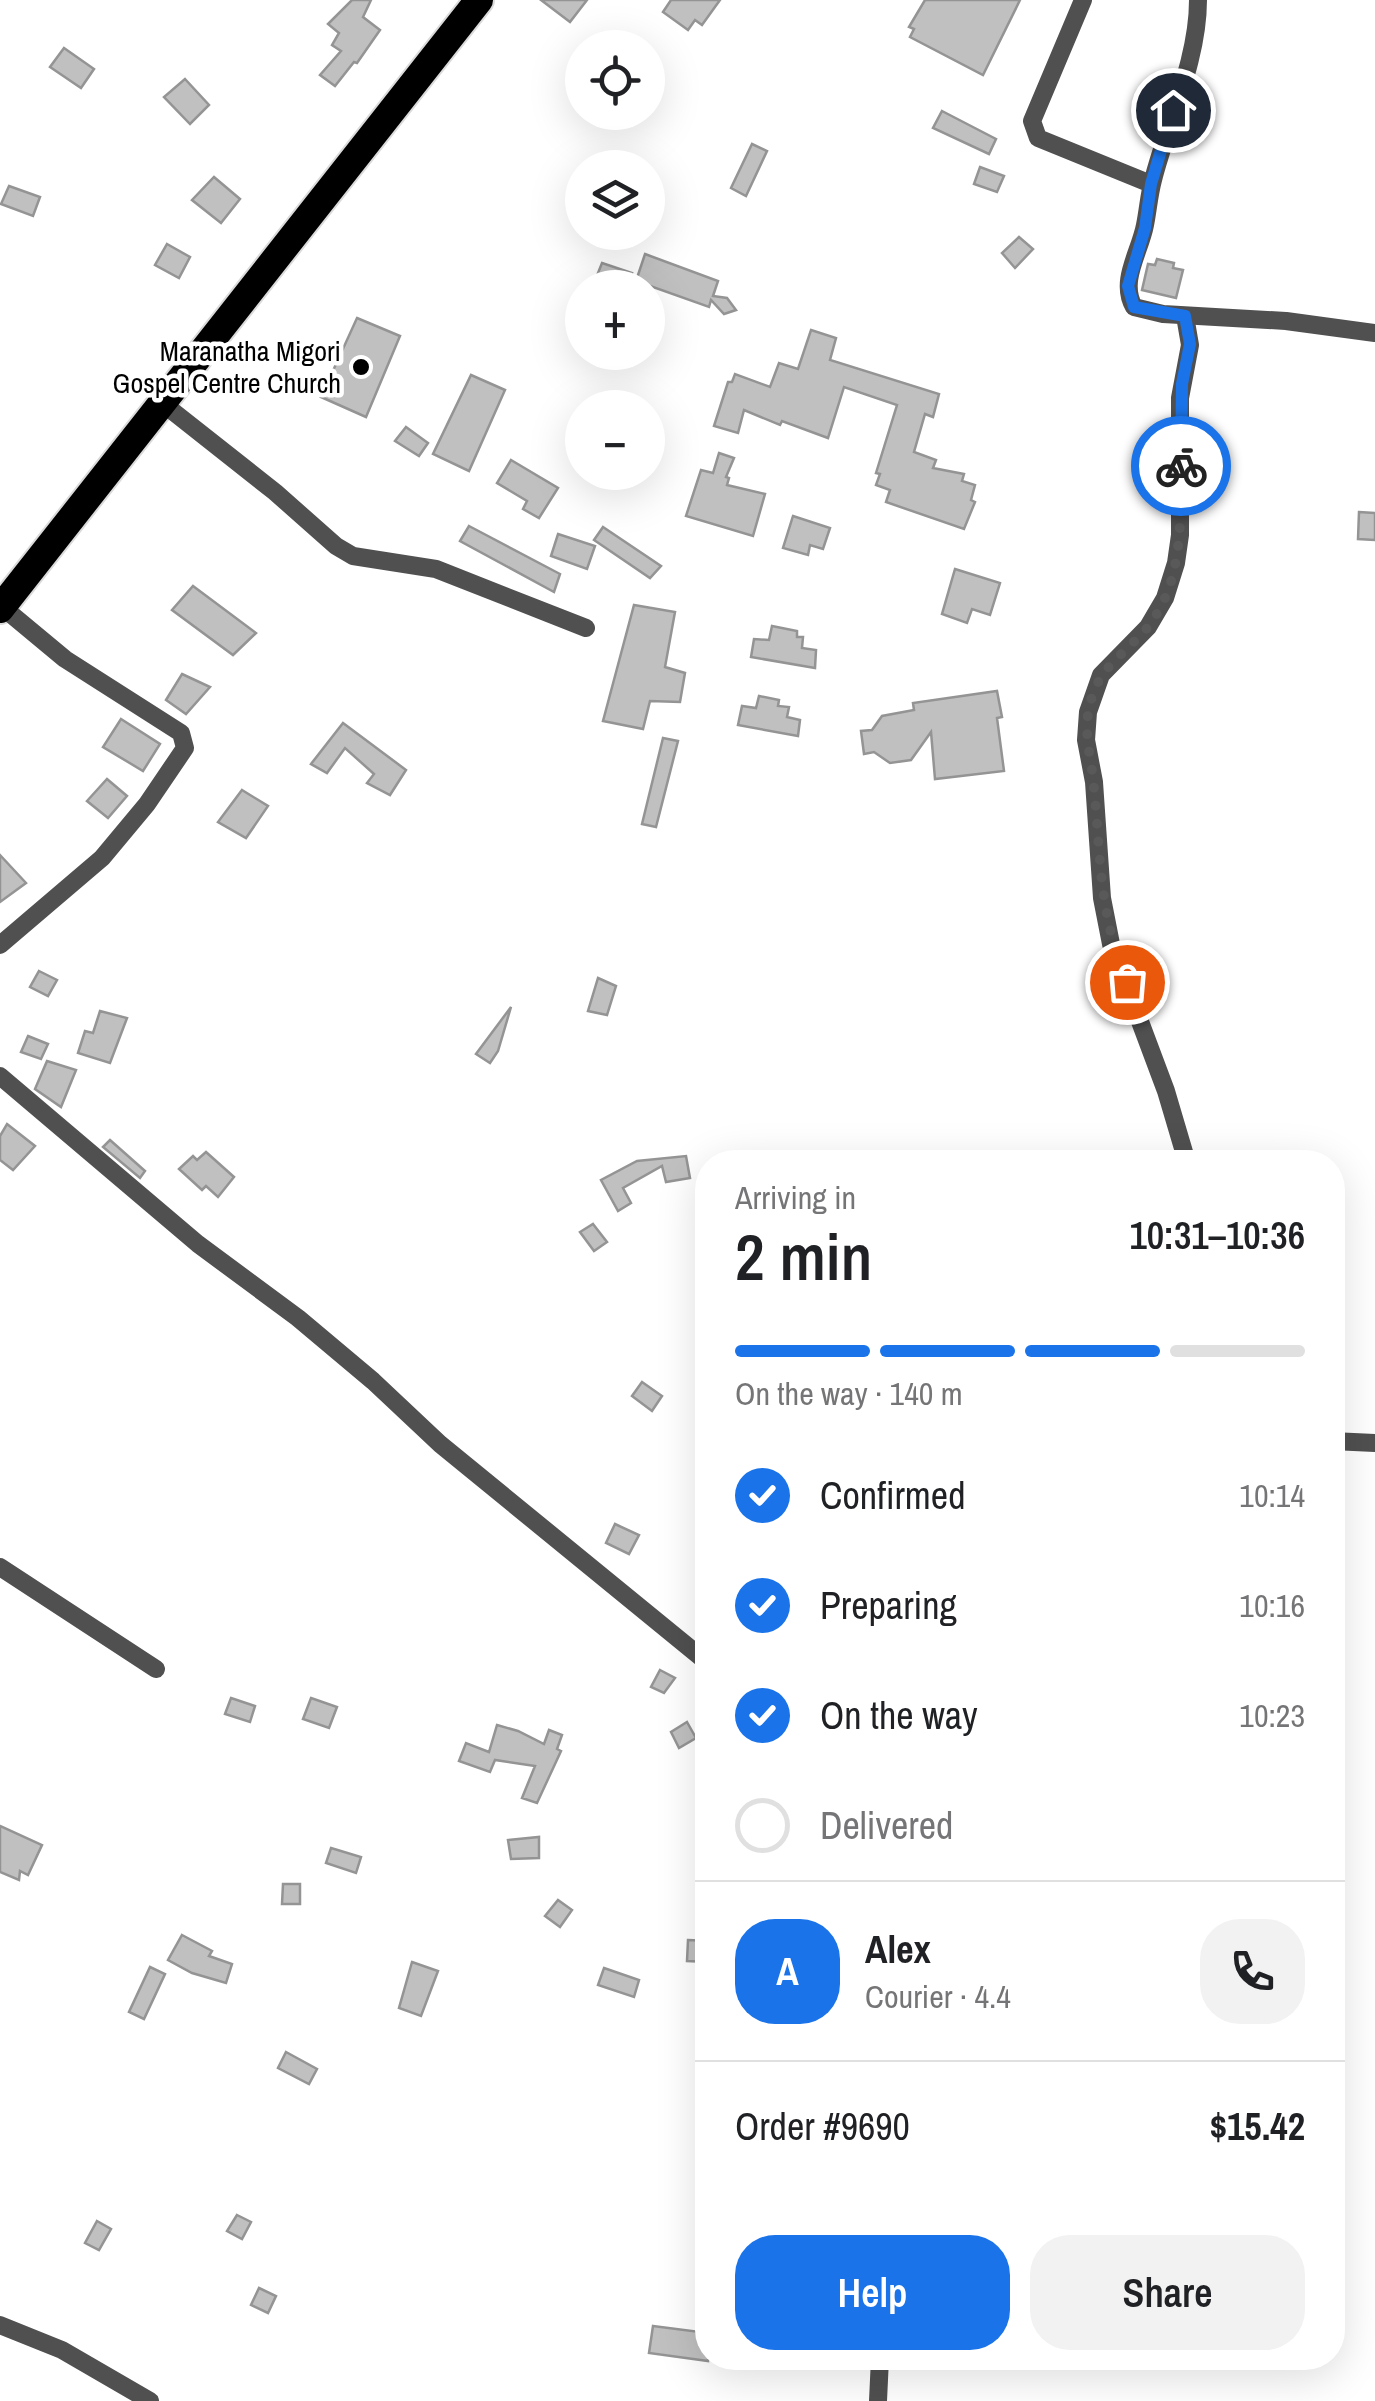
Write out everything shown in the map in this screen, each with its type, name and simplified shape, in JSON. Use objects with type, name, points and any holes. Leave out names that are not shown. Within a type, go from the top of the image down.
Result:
[{"type":"highway","points":[[1,607],[479,0]]},
{"type":"street","points":[[1083,0],[1032,121],[1038,138],[1151,184]]},
{"type":"street","points":[[1198,0],[1196,37],[1151,184],[1145,228],[1128,286],[1130,300],[1134,307],[1146,311],[1286,321],[1375,333]]},
{"type":"street","points":[[1183,1150],[1108,933],[1094,782],[1086,740],[1088,712],[1101,676],[1156,614],[1166,598],[1176,563],[1180,535],[1180,398],[1190,344],[1185,316]]},
{"type":"street","points":[[161,402],[336,546],[354,556],[436,569],[586,628]]},
{"type":"street","points":[[0,944],[102,858],[147,804],[185,748],[181,734],[64,659],[1,607]]},
{"type":"street","points":[[0,1076],[198,1244],[298,1318],[440,1444],[695,1652]]},
{"type":"street","points":[[1345,1442],[1375,1443]]},
{"type":"street","points":[[0,1567],[156,1670]]},
{"type":"street","points":[[0,2324],[62,2350],[150,2401]]},
{"type":"street","points":[[878,2401],[879,2370]]},
{"type":"building","points":[[352,0],[371,0],[363,17],[380,30],[335,86],[320,75],[341,51],[332,45],[339,33],[328,24]]},
{"type":"building","points":[[541,0],[587,0],[570,22]]},
{"type":"building","points":[[671,0],[720,0],[702,25],[695,20],[688,30],[663,12]]},
{"type":"building","points":[[925,0],[1020,0],[983,75],[910,37],[914,29],[909,27]]},
{"type":"building","points":[[64,48],[94,69],[81,88],[50,67]]},
{"type":"building","points":[[185,79],[209,105],[190,124],[164,97]]},
{"type":"building","points":[[942,111],[996,139],[989,154],[933,128]]},
{"type":"building","points":[[752,144],[767,151],[746,196],[731,188]]},
{"type":"building","points":[[980,167],[1004,176],[997,192],[974,184]]},
{"type":"building","points":[[214,177],[240,199],[221,223],[192,200]]},
{"type":"building","points":[[9,186],[40,197],[33,216],[1,204]]},
{"type":"building","points":[[1019,237],[1033,249],[1015,268],[1002,253]]},
{"type":"building","points":[[167,244],[190,257],[179,278],[155,265]]},
{"type":"building","points":[[645,254],[718,281],[713,296],[727,298],[736,310],[724,314],[711,300],[709,307],[665,291],[665,270],[640,270]]},
{"type":"building","points":[[1157,259],[1183,270],[1176,298],[1142,290],[1148,264],[1155,265]]},
{"type":"building","points":[[602,263],[623,270],[599,270]]},
{"type":"building","name":"Maranatha Migori Gospel Centre Church","points":[[357,318],[400,336],[366,417],[321,397]]},
{"type":"building","points":[[811,330],[836,338],[830,360],[939,394],[933,417],[925,414],[914,452],[936,460],[933,468],[964,474],[962,481],[975,485],[971,500],[975,502],[964,529],[886,502],[890,490],[876,485],[880,474],[876,473],[897,405],[844,387],[828,438],[744,410],[738,433],[714,426],[728,382],[732,382],[735,374],[770,387],[779,363],[798,369]]},
{"type":"building","points":[[471,375],[505,390],[469,471],[433,454]]},
{"type":"building","points":[[406,427],[428,443],[419,456],[395,441]]},
{"type":"building","points":[[719,453],[734,458],[727,485],[765,494],[753,536],[686,516],[701,470],[713,473]]},
{"type":"building","points":[[511,460],[558,488],[539,518],[523,509],[527,501],[497,483]]},
{"type":"building","points":[[1359,512],[1375,513],[1375,540],[1358,539]]},
{"type":"building","points":[[793,516],[830,528],[823,549],[810,545],[808,555],[783,548]]},
{"type":"building","points":[[469,526],[560,574],[554,592],[460,541]]},
{"type":"building","points":[[603,527],[661,566],[650,578],[594,540]]},
{"type":"building","points":[[558,534],[595,546],[587,569],[551,556]]},
{"type":"building","points":[[955,569],[1000,583],[990,615],[972,609],[967,623],[942,614]]},
{"type":"building","points":[[193,586],[256,633],[233,655],[172,610]]},
{"type":"building","points":[[634,605],[675,612],[665,667],[685,673],[680,702],[650,701],[643,729],[603,721]]},
{"type":"building","points":[[772,626],[797,631],[797,637],[803,637],[802,648],[816,650],[815,668],[751,657],[754,639],[769,640]]},
{"type":"building","points":[[182,674],[210,687],[186,714],[166,700]]},
{"type":"building","points":[[997,691],[1004,771],[935,779],[931,732],[911,760],[890,763],[874,752],[864,754],[861,731],[872,730],[882,716],[914,710],[913,703]]},
{"type":"building","points":[[759,696],[779,700],[778,706],[789,707],[787,717],[800,720],[798,736],[738,725],[742,706],[756,708]]},
{"type":"building","points":[[121,719],[160,744],[143,771],[103,747]]},
{"type":"building","points":[[343,723],[406,770],[390,795],[367,783],[374,774],[345,748],[327,773],[311,764]]},
{"type":"building","points":[[663,738],[678,741],[656,827],[642,824]]},
{"type":"building","points":[[107,779],[127,796],[108,818],[87,801]]},
{"type":"building","points":[[242,790],[268,806],[246,838],[218,822]]},
{"type":"building","points":[[0,855],[26,883],[0,902]]},
{"type":"building","points":[[39,971],[57,980],[48,996],[30,987]]},
{"type":"building","points":[[598,978],[616,986],[607,1015],[588,1011]]},
{"type":"building","points":[[511,1007],[498,1051],[490,1063],[476,1054]]},
{"type":"building","points":[[100,1011],[127,1018],[110,1063],[78,1053],[85,1031],[93,1033]]},
{"type":"building","points":[[28,1036],[48,1044],[41,1059],[21,1052]]},
{"type":"building","points":[[47,1061],[76,1070],[61,1107],[35,1089]]},
{"type":"building","points":[[7,1124],[35,1146],[13,1170],[0,1160],[0,1136]]},
{"type":"building","points":[[110,1140],[145,1171],[140,1178],[103,1147]]},
{"type":"building","points":[[206,1152],[234,1177],[218,1197],[206,1186],[202,1190],[179,1169],[193,1156],[197,1160]]},
{"type":"building","points":[[686,1156],[690,1178],[666,1182],[662,1166],[623,1188],[631,1203],[618,1211],[601,1180],[637,1161]]},
{"type":"building","points":[[593,1224],[607,1242],[594,1251],[580,1232]]},
{"type":"building","points":[[642,1382],[662,1396],[652,1411],[632,1396]]},
{"type":"building","points":[[615,1524],[639,1535],[629,1554],[606,1543]]},
{"type":"building","points":[[660,1670],[675,1678],[664,1693],[651,1687]]},
{"type":"building","points":[[231,1698],[255,1706],[250,1722],[225,1714]]},
{"type":"building","points":[[311,1698],[337,1707],[329,1728],[303,1719]]},
{"type":"building","points":[[687,1722],[695,1739],[679,1748],[671,1732]]},
{"type":"building","points":[[497,1725],[544,1744],[549,1730],[562,1735],[557,1749],[561,1751],[537,1803],[522,1798],[535,1766],[495,1760],[490,1772],[459,1761],[466,1743],[489,1752]]},
{"type":"building","points":[[0,1826],[42,1845],[28,1875],[20,1871],[19,1880],[0,1872]]},
{"type":"building","points":[[539,1837],[539,1858],[511,1859],[508,1840]]},
{"type":"building","points":[[331,1848],[361,1857],[356,1873],[326,1863]]},
{"type":"building","points":[[283,1884],[300,1884],[300,1904],[282,1904]]},
{"type":"building","points":[[558,1900],[572,1910],[560,1927],[545,1916]]},
{"type":"building","points":[[182,1935],[212,1951],[209,1956],[232,1964],[226,1983],[192,1973],[168,1960]]},
{"type":"building","points":[[688,1940],[695,1940],[695,1961],[687,1961]]},
{"type":"building","points":[[412,1962],[438,1971],[421,2016],[399,2008]]},
{"type":"building","points":[[150,1967],[165,1974],[144,2019],[129,2012]]},
{"type":"building","points":[[604,1968],[639,1980],[634,1997],[598,1985]]},
{"type":"building","points":[[286,2052],[317,2069],[309,2084],[278,2068]]},
{"type":"building","points":[[237,2215],[251,2222],[242,2239],[227,2231]]},
{"type":"building","points":[[97,2221],[111,2229],[99,2250],[85,2243]]},
{"type":"building","points":[[259,2288],[276,2296],[268,2313],[251,2305]]},
{"type":"building","points":[[653,2326],[695,2331],[695,2359],[649,2353]]},
{"type":"way so far","points":[[1127,982],[1111,944],[1102,898],[1094,782],[1086,752],[1088,712],[1101,676],[1148,627],[1166,598],[1180,535],[1181,466]]},
{"type":"place","name":"Maranatha Migori Gospel Centre Church","points":[[361,367]]},
{"type":"route","points":[[1173,110],[1128,286],[1134,307],[1185,316],[1190,344],[1182,384],[1181,466]]}]
